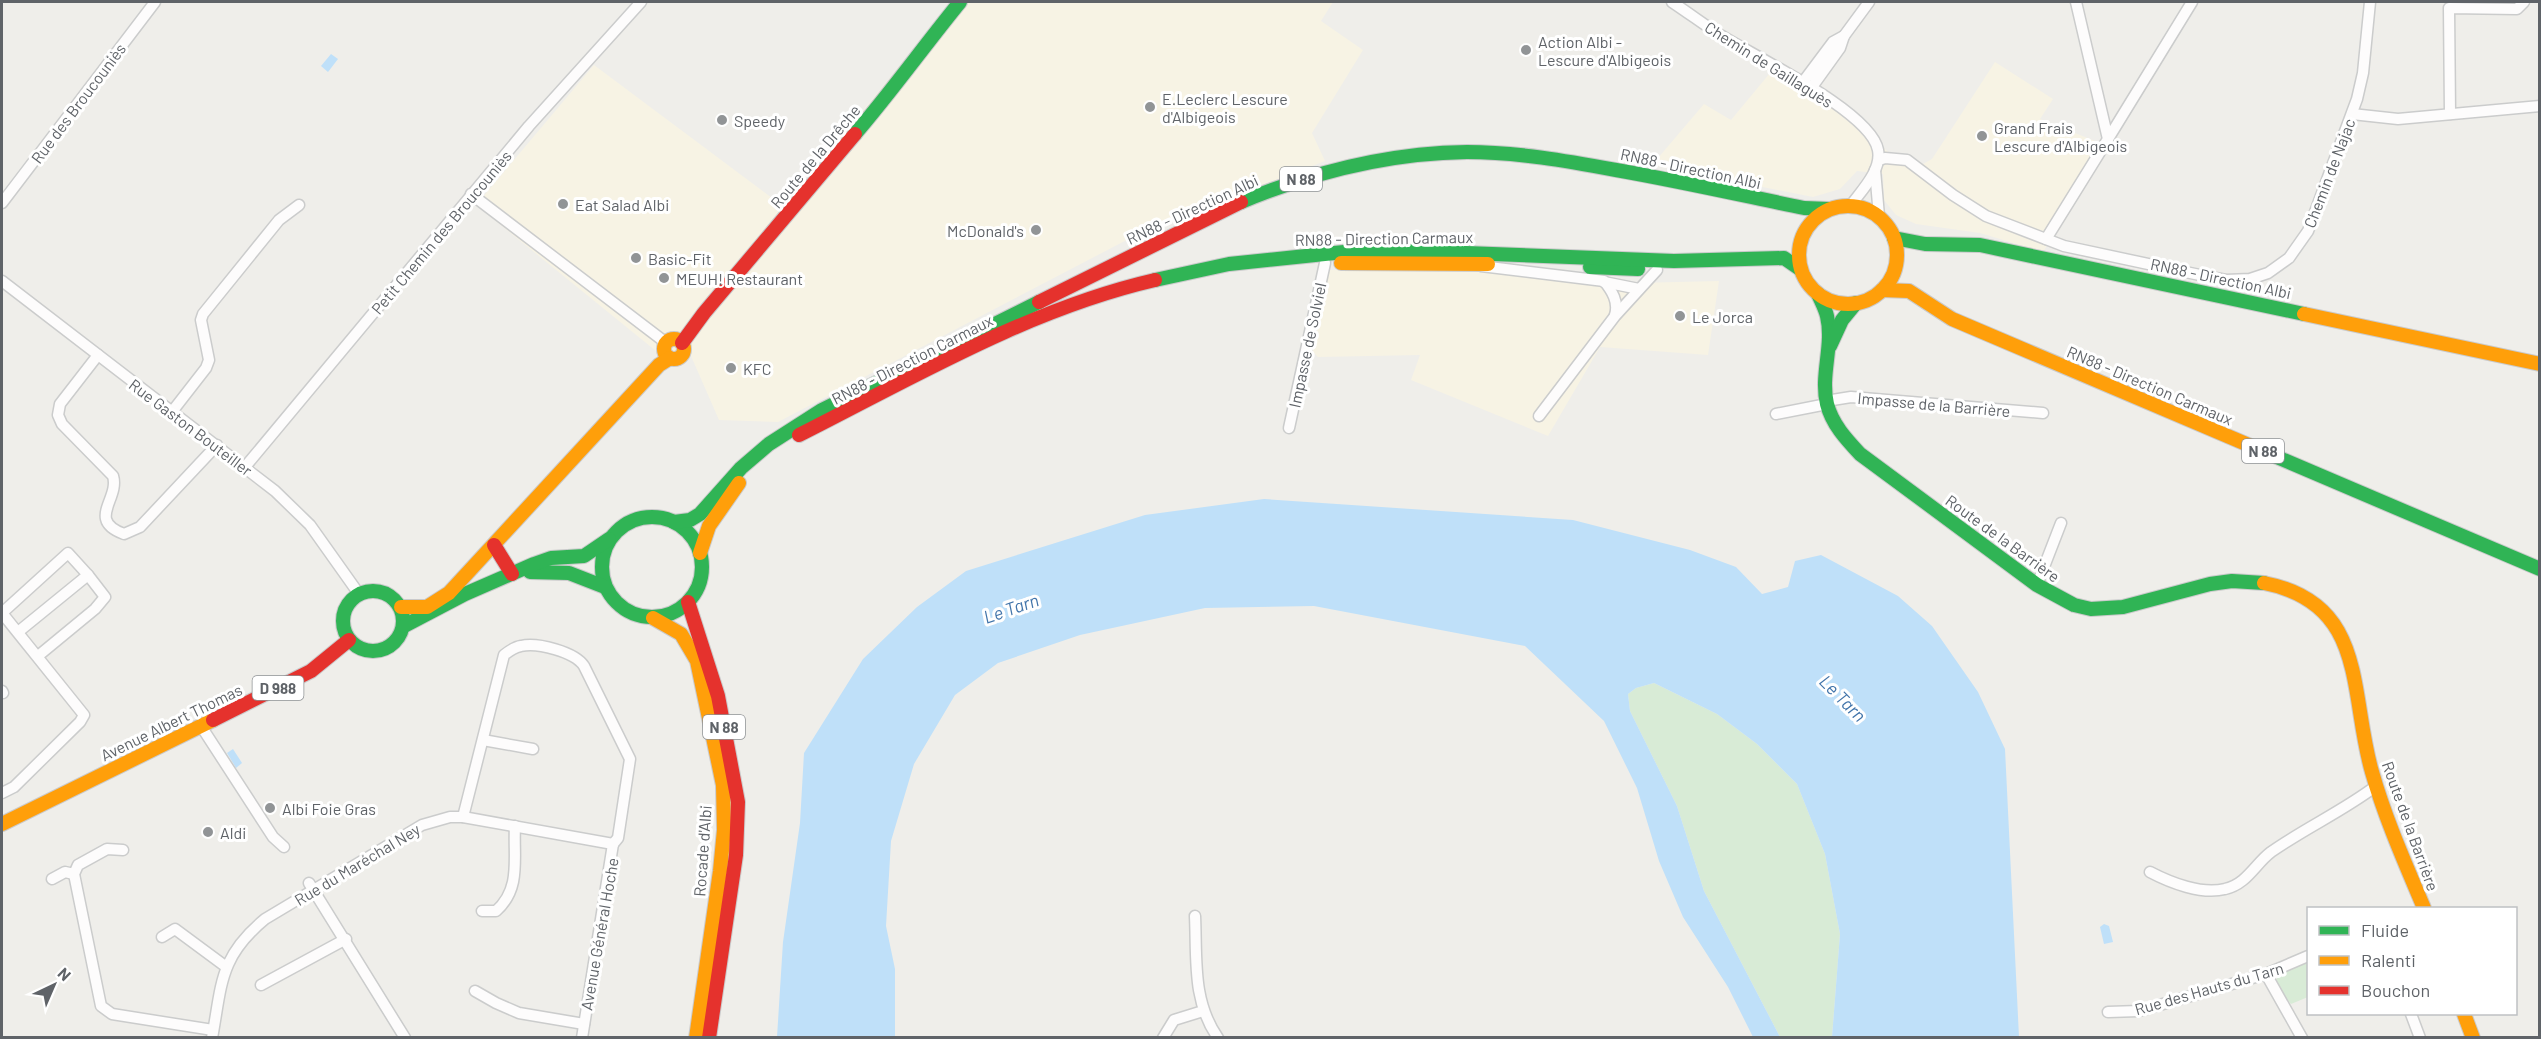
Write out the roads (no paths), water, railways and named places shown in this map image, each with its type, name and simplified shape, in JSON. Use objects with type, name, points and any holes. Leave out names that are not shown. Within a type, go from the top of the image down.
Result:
[{"type":"main road","name":"Route de la Drêche","points":[[401,608],[427,607],[449,593],[494,545],[691,329],[895,87],[904,71],[960,2]]},
{"type":"main road","name":"RN88 - Direction Albi","points":[[674,522],[690,520],[700,514],[741,468],[762,450],[822,410],[1262,193],[1298,179],[1398,157],[1468,152],[1573,161],[1804,208],[1829,208]]},
{"type":"main road","points":[[1851,205],[1879,216],[1888,226],[1894,238],[1897,257],[1893,275],[1882,290],[1870,299],[1856,303],[1836,303],[1818,294],[1807,283],[1800,269],[1798,251],[1803,233],[1814,218],[1829,208],[1851,205]]},
{"type":"main road","name":"RN88 - Direction Albi","points":[[1894,238],[1908,243],[1949,242],[1980,245],[2540,364]]},
{"type":"main road","name":"RN88 - Direction Carmaux","points":[[700,553],[709,526],[729,497],[759,462],[776,448],[851,407],[996,334],[1029,320],[1126,287],[1218,266],[1287,256],[1412,251],[1674,261],[1785,258],[1800,269]]},
{"type":"main road","points":[[996,334],[1196,279],[1299,264],[1461,263],[1674,271],[1712,268],[1756,258]]},
{"type":"main road","name":"RN88 - Direction Carmaux","points":[[1882,290],[1909,291],[1952,319],[2540,569]]},
{"type":"main road","name":"Route de la Barrière","points":[[1818,294],[1827,317],[1828,350]]},
{"type":"main road","name":"Route de la Barrière","points":[[1856,303],[1842,320],[1828,350],[1824,369],[1826,402],[1842,435],[1860,454],[2037,585],[2059,598],[2082,607],[2098,609],[2130,604],[2213,582],[2244,579],[2269,582],[2291,589],[2310,599],[2337,629],[2350,654],[2357,682],[2365,750],[2376,786],[2423,907]]},
{"type":"main road","points":[[404,626],[401,608],[389,595],[379,591],[359,594],[344,611],[343,626],[349,640],[357,647],[376,652],[394,644],[404,626],[465,594],[551,558],[584,556],[621,527],[633,520],[647,517],[674,522],[686,530],[694,541],[700,553],[701,576],[697,590],[688,602],[666,616],[653,618],[639,616],[625,610],[613,600],[605,587],[602,561],[611,537]]},
{"type":"main road","points":[[494,545],[512,574]]},
{"type":"main road","points":[[512,574],[557,569],[573,572],[605,587]]},
{"type":"main road","name":"Rocade d'Albi","points":[[688,602],[718,696],[738,802],[736,855],[709,1038]]},
{"type":"main road","name":"Rocade d'Albi","points":[[653,618],[683,633],[690,644],[697,661],[723,785],[720,871],[696,1038]]},
{"type":"main road","name":"Avenue Albert Thomas","points":[[2,824],[311,671],[349,640]]},
{"type":"main road","points":[[2464,1015],[2473,1038]]},
{"type":"street","name":"Rue des Broucouniès","points":[[2,203],[154,2]]},
{"type":"street","name":"Petit Chemin des Broucouniès","points":[[245,467],[471,194],[594,52],[641,2]]},
{"type":"street","name":"Chemin de Gaillaguès","points":[[1672,2],[1718,34],[1808,85],[1864,128],[1876,142],[1879,216]]},
{"type":"street","points":[[1808,85],[1840,48],[1844,36],[1869,2]]},
{"type":"street","points":[[2076,2],[2108,139]]},
{"type":"street","points":[[2046,239],[2192,2]]},
{"type":"street","name":"Chemin de Najac","points":[[1877,165],[1885,158],[1907,160],[1953,195],[1986,216],[2064,246],[2226,280],[2250,279],[2268,273],[2289,258],[2308,231],[2352,114],[2362,73],[2370,2]]},
{"type":"street","points":[[2450,114],[2449,8],[2517,9],[2524,2]]},
{"type":"street","points":[[2352,114],[2398,119],[2540,106]]},
{"type":"street","points":[[1851,205],[1877,165]]},
{"type":"street","points":[[471,194],[674,347]]},
{"type":"street","points":[[171,413],[206,368],[209,360],[201,320],[203,314],[279,220],[299,205]]},
{"type":"street","name":"Impasse de Solviel","points":[[1289,428],[1325,263]]},
{"type":"street","points":[[1461,263],[1604,281],[1639,289]]},
{"type":"street","points":[[1539,417],[1615,315],[1657,270]]},
{"type":"street","name":"Rue Gaston Bouteiller","points":[[2,281],[275,491],[310,525],[359,594]]},
{"type":"street","points":[[1604,281],[1612,291],[1617,309],[1615,315]]},
{"type":"street","points":[[98,355],[60,404],[58,415],[62,424],[113,476],[116,484],[106,505],[105,514],[108,523],[117,531],[124,534],[140,527],[217,445]]},
{"type":"street","name":"Impasse de la Barrière","points":[[1776,414],[1851,397],[2043,413]]},
{"type":"street","points":[[2037,585],[2061,523]]},
{"type":"street","points":[[2,793],[14,787],[83,719],[81,709],[3,617],[68,553],[105,597],[95,609],[38,656]]},
{"type":"street","points":[[18,632],[88,575]]},
{"type":"street","name":"Avenue Général Hoche","points":[[463,817],[504,655],[524,645],[568,652],[579,659],[630,759],[618,838],[613,844],[582,1038]]},
{"type":"street","points":[[201,726],[273,837],[284,846]]},
{"type":"street","points":[[483,740],[533,749]]},
{"type":"street","points":[[2150,872],[2203,890],[2226,889],[2249,876],[2270,854],[2348,808],[2376,786]]},
{"type":"street","name":"Rue du Maréchal Ney","points":[[212,1034],[225,966],[240,943],[253,929],[311,887],[422,825],[450,817],[463,817],[613,844]]},
{"type":"street","points":[[482,911],[496,911],[507,899],[513,886],[516,868],[515,826]]},
{"type":"street","points":[[123,850],[107,849],[78,865],[74,874],[101,1006],[112,1014],[212,1034]]},
{"type":"street","points":[[52,879],[65,872],[74,874]]},
{"type":"street","points":[[311,887],[405,1038]]},
{"type":"street","points":[[1195,916],[1199,998],[1203,1011],[1218,1038]]},
{"type":"street","points":[[162,937],[175,929],[225,966]]},
{"type":"street","points":[[261,985],[345,939]]},
{"type":"street","name":"Rue des Hauts du Tarn","points":[[2108,1012],[2139,1011],[2266,974],[2307,956]]},
{"type":"street","points":[[2266,974],[2302,1038]]},
{"type":"street","name":"Avenue Général Hoche","points":[[475,991],[519,1013],[584,1024]]},
{"type":"street","points":[[1163,1038],[1174,1020],[1203,1011]]},
{"type":"street","points":[[2411,1015],[2420,1038]]},
{"type":"water","points":[[331,54],[338,59],[328,72],[321,66]]},
{"type":"water","name":"Le Tarn","points":[[1264,499],[1573,520],[1690,550],[1736,567],[1762,594],[1788,587],[1795,561],[1821,555],[1898,596],[1932,626],[1978,692],[2005,749],[2019,1037],[1832,1037],[1840,934],[1825,854],[1797,784],[1757,744],[1717,714],[1654,683],[1636,688],[1628,694],[1630,711],[1677,806],[1704,891],[1780,1037],[1753,1037],[1728,987],[1683,917],[1659,861],[1637,788],[1604,721],[1525,646],[1314,606],[1205,608],[1080,635],[998,663],[955,695],[914,764],[891,841],[886,926],[895,969],[895,1037],[777,1037],[783,942],[800,823],[804,753],[863,659],[917,607],[966,571],[1145,515]]},
{"type":"water","points":[[233,749],[242,763],[236,768],[227,753]]},
{"type":"water","points":[[2104,924],[2109,926],[2113,942],[2104,944],[2100,927]]},
{"type":"place","name":"Action Albi - Lescure d'Albigeois","points":[[1526,50]]},
{"type":"place","name":"E.Leclerc Lescure d'Albigeois","points":[[1150,107]]},
{"type":"place","name":"Speedy","points":[[722,120]]},
{"type":"place","name":"Grand Frais Lescure d'Albigeois","points":[[1982,136]]},
{"type":"place","name":"Eat Salad Albi","points":[[563,204]]},
{"type":"place","name":"McDonald's","points":[[1036,230]]},
{"type":"place","name":"Basic-Fit","points":[[636,258]]},
{"type":"place","name":"MEUH! Restaurant","points":[[664,278]]},
{"type":"place","name":"Le Jorca","points":[[1680,316]]},
{"type":"place","name":"KFC","points":[[731,368]]},
{"type":"place","name":"Albi Foie Gras","points":[[270,808]]},
{"type":"place","name":"Aldi","points":[[208,832]]}]
